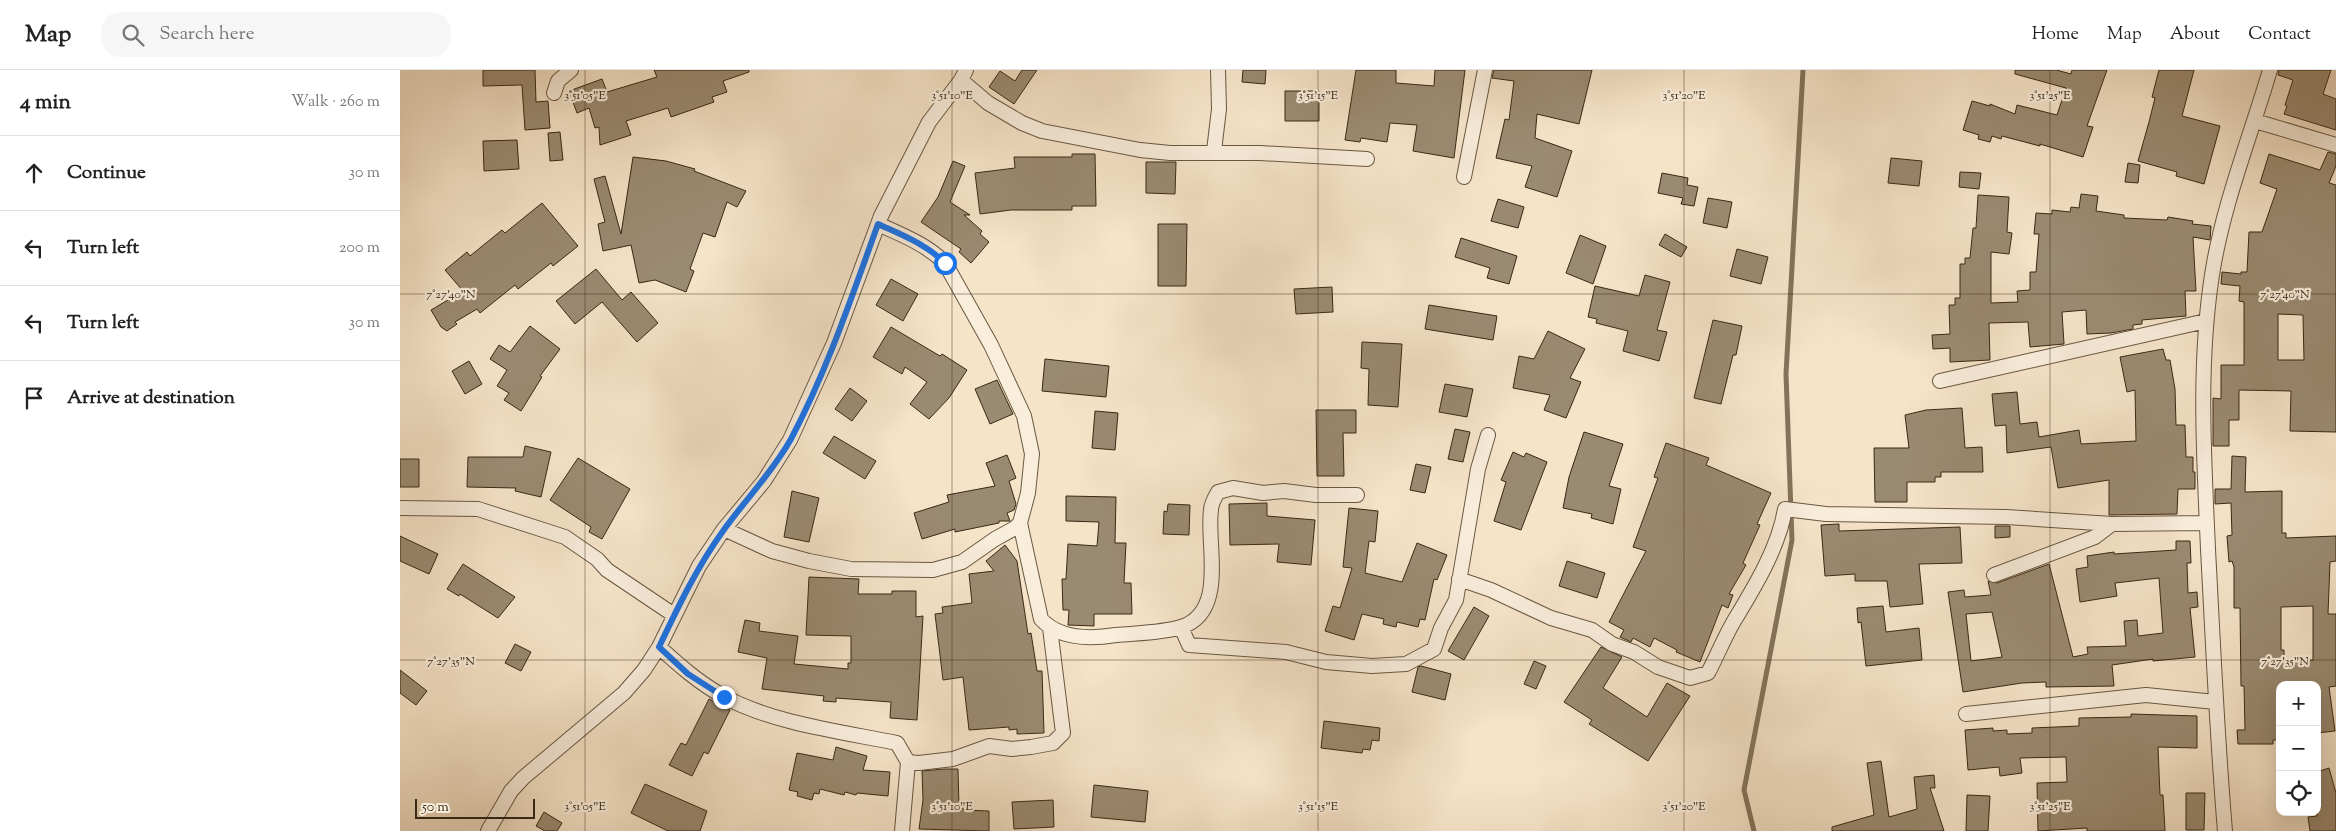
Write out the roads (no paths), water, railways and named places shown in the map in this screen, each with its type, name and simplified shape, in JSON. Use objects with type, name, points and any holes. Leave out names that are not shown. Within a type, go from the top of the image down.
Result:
[{"type":"street","points":[[554,93],[558,81],[571,70]]},
{"type":"street","points":[[1214,152],[1219,109],[1218,70]]},
{"type":"street","points":[[1464,177],[1485,70]]},
{"type":"street","points":[[2225,831],[2215,702],[2202,421],[2206,321],[2212,273],[2234,179],[2255,121],[2270,70]]},
{"type":"street","points":[[488,831],[511,791],[523,778],[624,693],[644,670],[659,647],[699,566],[724,529],[764,481],[790,440],[834,343],[878,224],[929,122],[964,75],[996,108],[1022,123],[1042,131],[1140,150],[1170,153],[1214,152],[1367,159]]},
{"type":"street","points":[[2255,121],[2336,145]]},
{"type":"street","points":[[878,224],[919,243],[935,253],[945,263],[961,288],[991,345],[1024,416],[1031,443],[1028,493],[1020,523],[1042,619],[1050,628],[1066,635],[1110,636],[1182,627],[1196,617],[1207,602],[1213,576],[1210,508],[1218,492],[1233,488],[1263,493],[1284,491],[1357,495]]},
{"type":"street","points":[[1940,381],[2206,321]]},
{"type":"street","points":[[1182,627],[1189,645],[1286,652],[1326,662],[1372,666],[1406,664],[1434,649],[1441,628],[1456,600],[1478,469],[1488,435]]},
{"type":"street","points":[[400,508],[478,509],[565,537],[592,555],[607,570],[674,615]]},
{"type":"street","points":[[1459,579],[1492,590],[1551,618],[1592,630],[1612,644],[1634,652],[1658,667],[1690,678],[1708,673],[1734,622],[1751,595],[1783,522],[1785,509],[1826,514],[2006,517],[2112,524],[2207,523]]},
{"type":"street","points":[[724,529],[772,551],[809,561],[851,568],[933,570],[962,562],[1020,523]]},
{"type":"street","points":[[1994,575],[2095,536],[2112,524]]},
{"type":"street","points":[[908,762],[953,760],[989,746],[1012,749],[1053,743],[1063,733],[1050,628]]},
{"type":"street","points":[[659,647],[688,674],[724,697],[762,712],[824,730],[897,743],[908,762],[902,831]]},
{"type":"street","points":[[1966,714],[2146,695],[2215,702]]},
{"type":"waterway","points":[[1754,831],[1744,790],[1792,540],[1786,374],[1803,70]]}]
